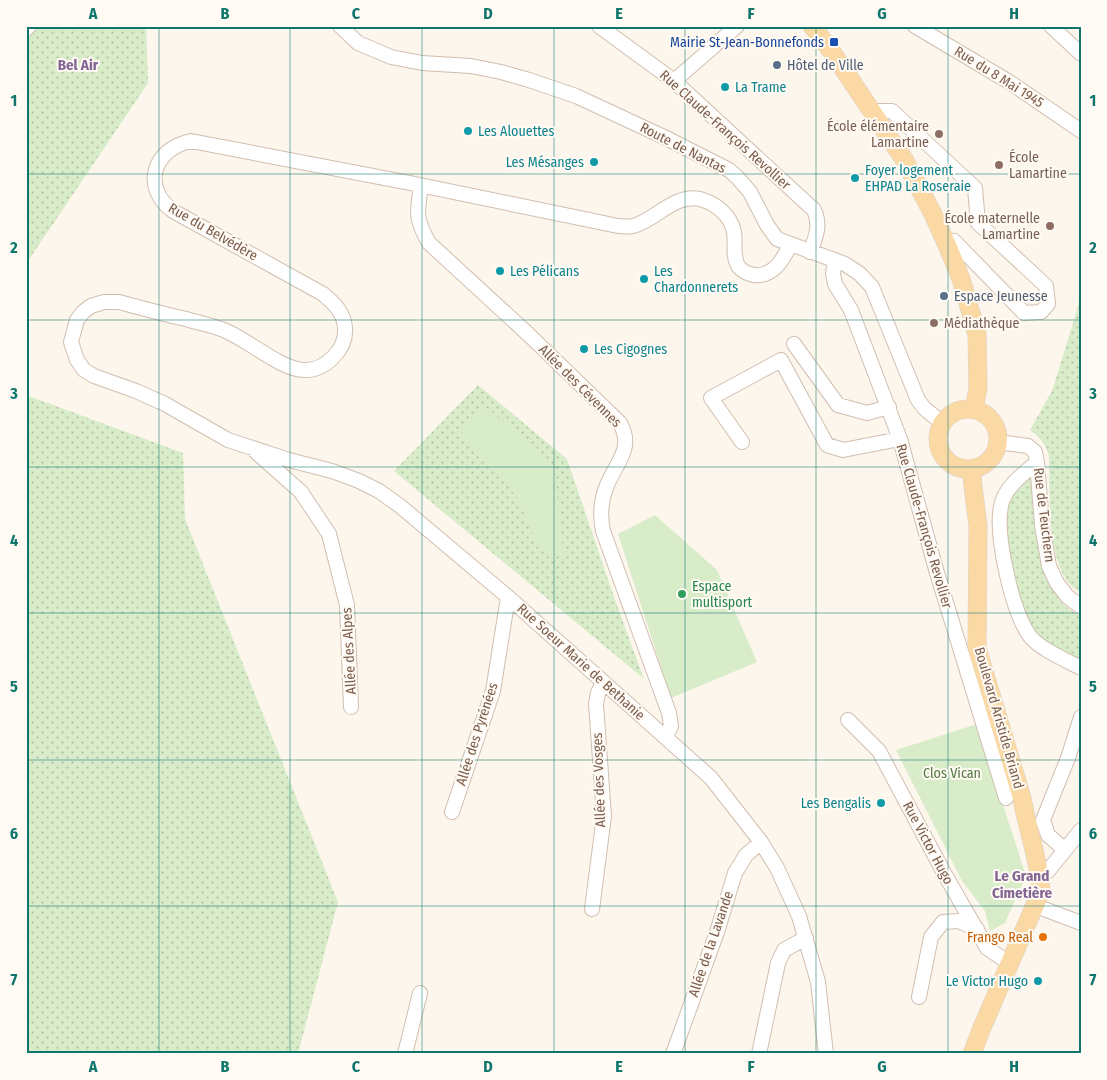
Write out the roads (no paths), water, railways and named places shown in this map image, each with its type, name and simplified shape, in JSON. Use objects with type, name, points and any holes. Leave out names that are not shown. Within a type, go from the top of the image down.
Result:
[{"type":"main road","points":[[810,28],[832,52],[905,161],[920,187],[947,245],[964,288],[977,334],[978,388],[974,410]]},
{"type":"main road","points":[[964,409],[974,410],[982,412],[995,425],[998,433],[997,450],[986,464],[971,470],[961,469],[952,466],[940,451],[938,442],[939,432],[948,416],[964,409]]},
{"type":"main road","name":"Boulevard Aristide Briand","points":[[971,470],[978,526],[977,648],[1022,798],[1025,819],[1040,874]]},
{"type":"main road","points":[[972,1054],[1009,963],[1036,906],[1041,890],[1040,874]]},
{"type":"street","points":[[26,29],[29,26]]},
{"type":"street","name":"Route de Nantas","points":[[340,26],[358,43],[391,57],[422,63],[471,66],[501,72],[576,96],[664,137],[733,174],[750,192],[777,239],[854,269],[872,287],[918,400],[942,424]]},
{"type":"street","name":"Rue Claude-François Revollier","points":[[599,26],[674,81],[814,210],[818,228],[810,252]]},
{"type":"street","points":[[674,81],[737,26]]},
{"type":"street","name":"Rue du 8 Mai 1945","points":[[915,26],[1011,83],[1081,131]]},
{"type":"street","points":[[1050,26],[1081,54]]},
{"type":"street","points":[[872,111],[892,111],[974,188],[978,223],[1046,286],[1048,304],[1041,312],[1024,313],[954,241],[947,245]]},
{"type":"street","name":"Rue du Belvédère","points":[[180,413],[136,391],[94,376],[84,370],[77,360],[72,342],[77,320],[83,312],[91,306],[104,302],[119,302],[212,326],[238,336],[282,362],[302,370],[313,370],[330,360],[342,345],[346,334],[341,312],[323,294],[165,205],[156,188],[154,179],[157,164],[164,154],[180,144],[191,141],[203,142],[618,226],[634,226],[685,199],[697,198],[707,201],[724,212],[730,220],[734,230],[737,264],[743,271],[752,275],[761,275],[775,268],[785,256],[790,245]]},
{"type":"street","name":"Allée des Cévennes","points":[[421,186],[417,210],[420,226],[429,243],[620,422],[624,430],[624,452],[606,486],[601,508],[601,520],[606,540],[669,714],[671,726],[666,737]]},
{"type":"street","name":"Rue Claude-François Revollier","points":[[835,260],[833,274],[835,284],[851,310],[900,439],[936,573],[1006,798]]},
{"type":"street","points":[[794,344],[838,405],[866,413],[889,407]]},
{"type":"street","points":[[742,442],[711,398],[781,360],[828,445],[843,450],[900,439]]},
{"type":"street","name":"Rue Soeur Marie de Bethanie","points":[[180,413],[228,440],[359,481],[400,506],[508,597],[711,778],[761,842],[777,868],[799,916],[818,982],[826,1054]]},
{"type":"street","name":"Rue de Teuchern","points":[[998,442],[1028,446],[1034,452],[1037,462],[1042,525],[1049,566],[1057,583],[1067,596],[1081,607]]},
{"type":"street","name":"Allée des Alpes","points":[[251,448],[301,492],[329,534],[348,604],[351,707]]},
{"type":"street","points":[[1037,462],[1011,487],[1001,506],[1001,534],[1007,576],[1014,603],[1030,636],[1039,644],[1081,668]]},
{"type":"street","name":"Allée des Pyrénées","points":[[452,812],[493,690],[508,597]]},
{"type":"street","name":"Allée des Vosges","points":[[592,908],[604,816],[596,704],[598,693],[603,683]]},
{"type":"street","points":[[1065,850],[1048,835],[1043,820],[1068,758],[1081,717]]},
{"type":"street","name":"Rue Victor Hugo","points":[[848,720],[879,751],[944,873],[987,948],[1009,963]]},
{"type":"street","points":[[1040,874],[1048,871],[1081,830]]},
{"type":"street","name":"Allée de la Lavande","points":[[673,1054],[735,873],[746,855],[761,842]]},
{"type":"street","points":[[1036,906],[1081,923]]},
{"type":"street","points":[[919,997],[932,937],[944,922],[959,921],[976,929]]},
{"type":"street","points":[[759,1054],[778,963],[784,950],[806,938]]},
{"type":"street","points":[[405,1054],[420,993]]},
{"type":"place","name":"Mairie St-Jean-Bonnefonds","points":[[834,42]]},
{"type":"place","name":"Hôtel de Ville","points":[[777,65]]},
{"type":"place","name":"La Trame","points":[[725,87]]},
{"type":"place","name":"Les Alouettes","points":[[468,131]]},
{"type":"place","name":"École élémentaire Lamartine","points":[[939,134]]},
{"type":"place","name":"Les Mésanges","points":[[594,162]]},
{"type":"place","name":"École Lamartine","points":[[999,165]]},
{"type":"place","name":"Foyer logement EHPAD La Roseraie","points":[[855,178]]},
{"type":"place","name":"École maternelle Lamartine","points":[[1050,226]]},
{"type":"place","name":"Les Pélicans","points":[[500,271]]},
{"type":"place","name":"Les Chardonnerets","points":[[644,279]]},
{"type":"place","name":"Espace Jeunesse","points":[[944,296]]},
{"type":"place","name":"Médiathèque","points":[[934,323]]},
{"type":"place","name":"Les Cigognes","points":[[584,349]]},
{"type":"place","name":"Espace multisport","points":[[682,594]]},
{"type":"place","name":"Les Bengalis","points":[[881,803]]},
{"type":"place","name":"Frango Real","points":[[1043,937]]},
{"type":"place","name":"Le Victor Hugo","points":[[1038,981]]},
{"type":"district","name":"Bel Air","points":[[78,65]]},
{"type":"district","name":"Le Grand Cimetière","points":[[1022,884]]},
{"type":"park label","name":"Clos Vican","points":[[952,773]]}]
